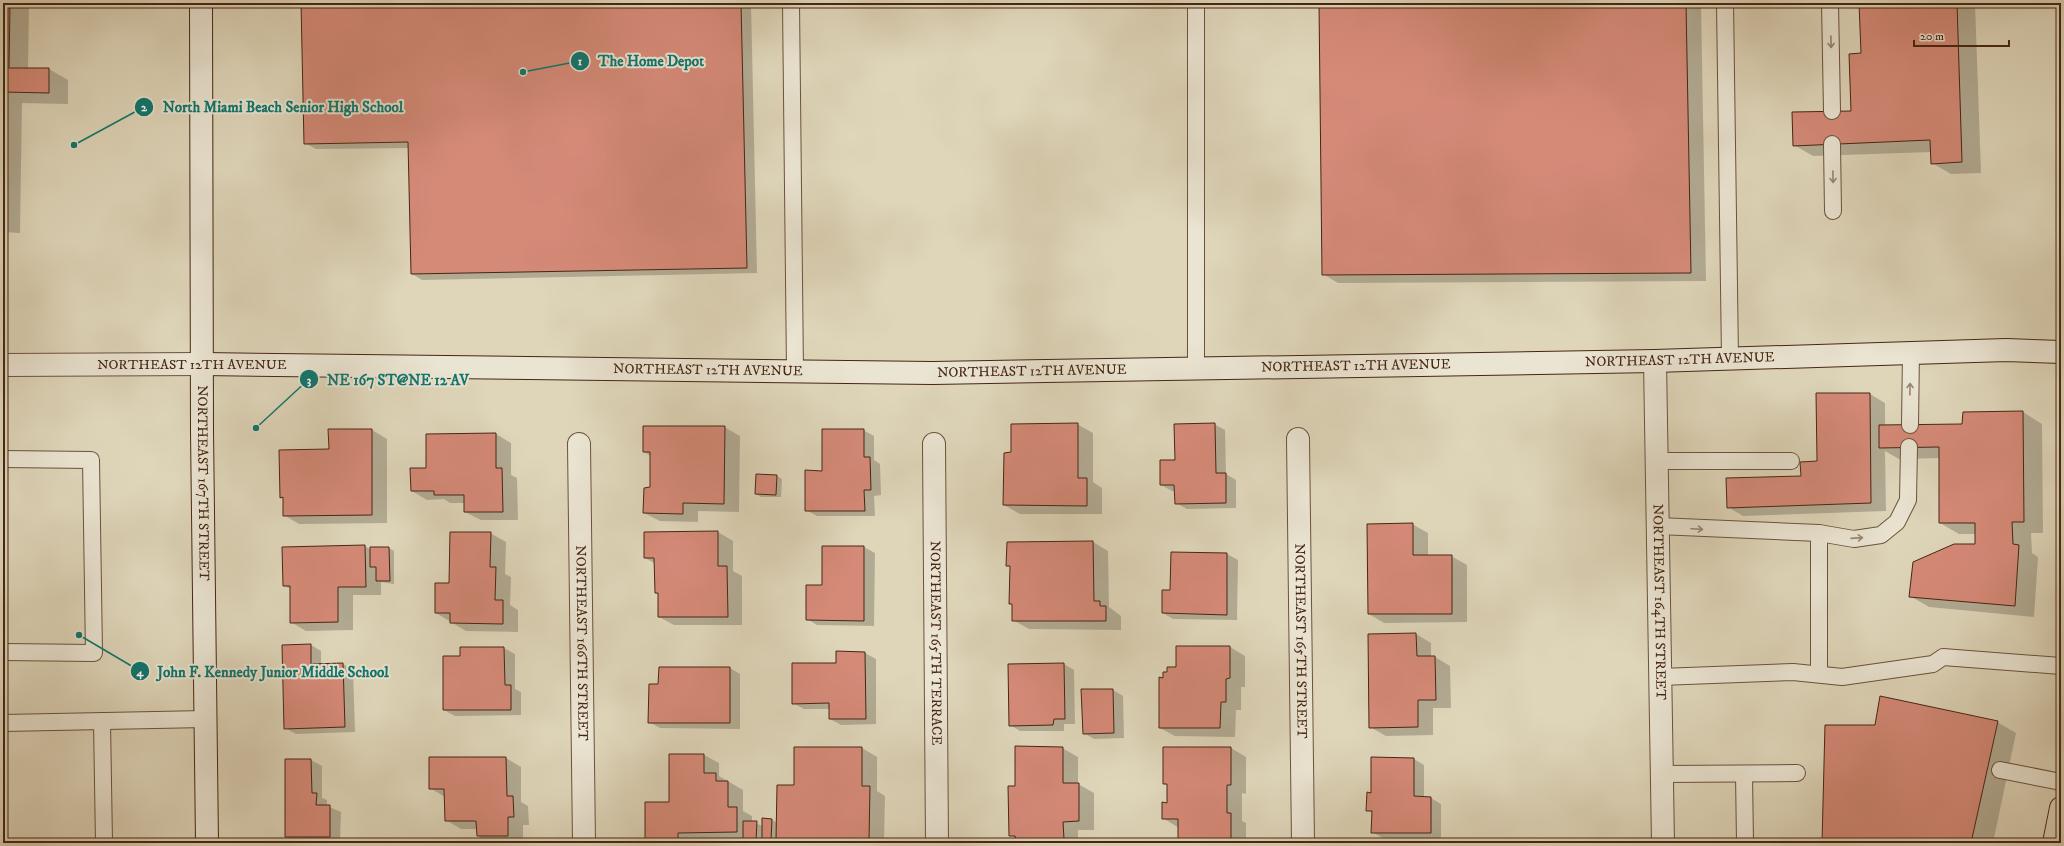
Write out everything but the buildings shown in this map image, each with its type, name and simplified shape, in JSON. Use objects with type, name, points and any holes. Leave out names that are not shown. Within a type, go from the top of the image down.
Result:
[{"type":"main road","points":[[2054,843],[2061,808]]},
{"type":"street","name":"NORTHEAST 167TH STREET","points":[[201,3],[202,364],[207,843]]},
{"type":"street","name":"NORTHEAST 12TH AVENUE","points":[[3,365],[202,364],[933,373],[1655,361],[2006,350],[2061,352]]},
{"type":"street","name":"NORTHEAST 164TH STREET","points":[[1655,361],[1663,843]]},
{"type":"street","name":"NORTHEAST 165TH STREET","points":[[1298,439],[1303,843]]},
{"type":"street","name":"NORTHEAST 166TH STREET","points":[[579,444],[584,843]]},
{"type":"street","name":"NORTHEAST 165TH TERRACE","points":[[934,444],[937,843]]},
{"type":"lane","points":[[791,3],[795,372]]},
{"type":"lane","points":[[1196,3],[1196,369]]},
{"type":"lane","points":[[1725,3],[1730,358]]},
{"type":"lane","points":[[1830,3],[1832,111]]},
{"type":"lane","points":[[1832,144],[1833,211]]},
{"type":"lane","points":[[1910,425],[1911,352]]},
{"type":"lane","points":[[1658,526],[1819,533],[1854,539],[1881,535],[1897,522],[1908,500],[1909,447]]},
{"type":"lane","points":[[3,459],[91,460],[94,653],[3,652]]},
{"type":"lane","points":[[1657,461],[1791,461]]},
{"type":"lane","points":[[1819,533],[1819,674]]},
{"type":"lane","points":[[1660,677],[1793,672],[1842,677],[1933,664],[1942,657],[2061,666]]},
{"type":"lane","points":[[3,722],[206,719]]},
{"type":"lane","points":[[102,721],[104,843]]},
{"type":"lane","points":[[2000,770],[2061,782]]},
{"type":"lane","points":[[1662,774],[1797,773]]},
{"type":"lane","points":[[1744,774],[1744,843]]},
{"type":"place","name":"The Home Depot","points":[[523,72]]},
{"type":"place","name":"North Miami Beach Senior High School","points":[[74,145]]},
{"type":"place","name":"NE 167 ST@NE 12 AV","points":[[256,428]]},
{"type":"place","name":"John F. Kennedy Junior Middle School","points":[[79,635]]}]
